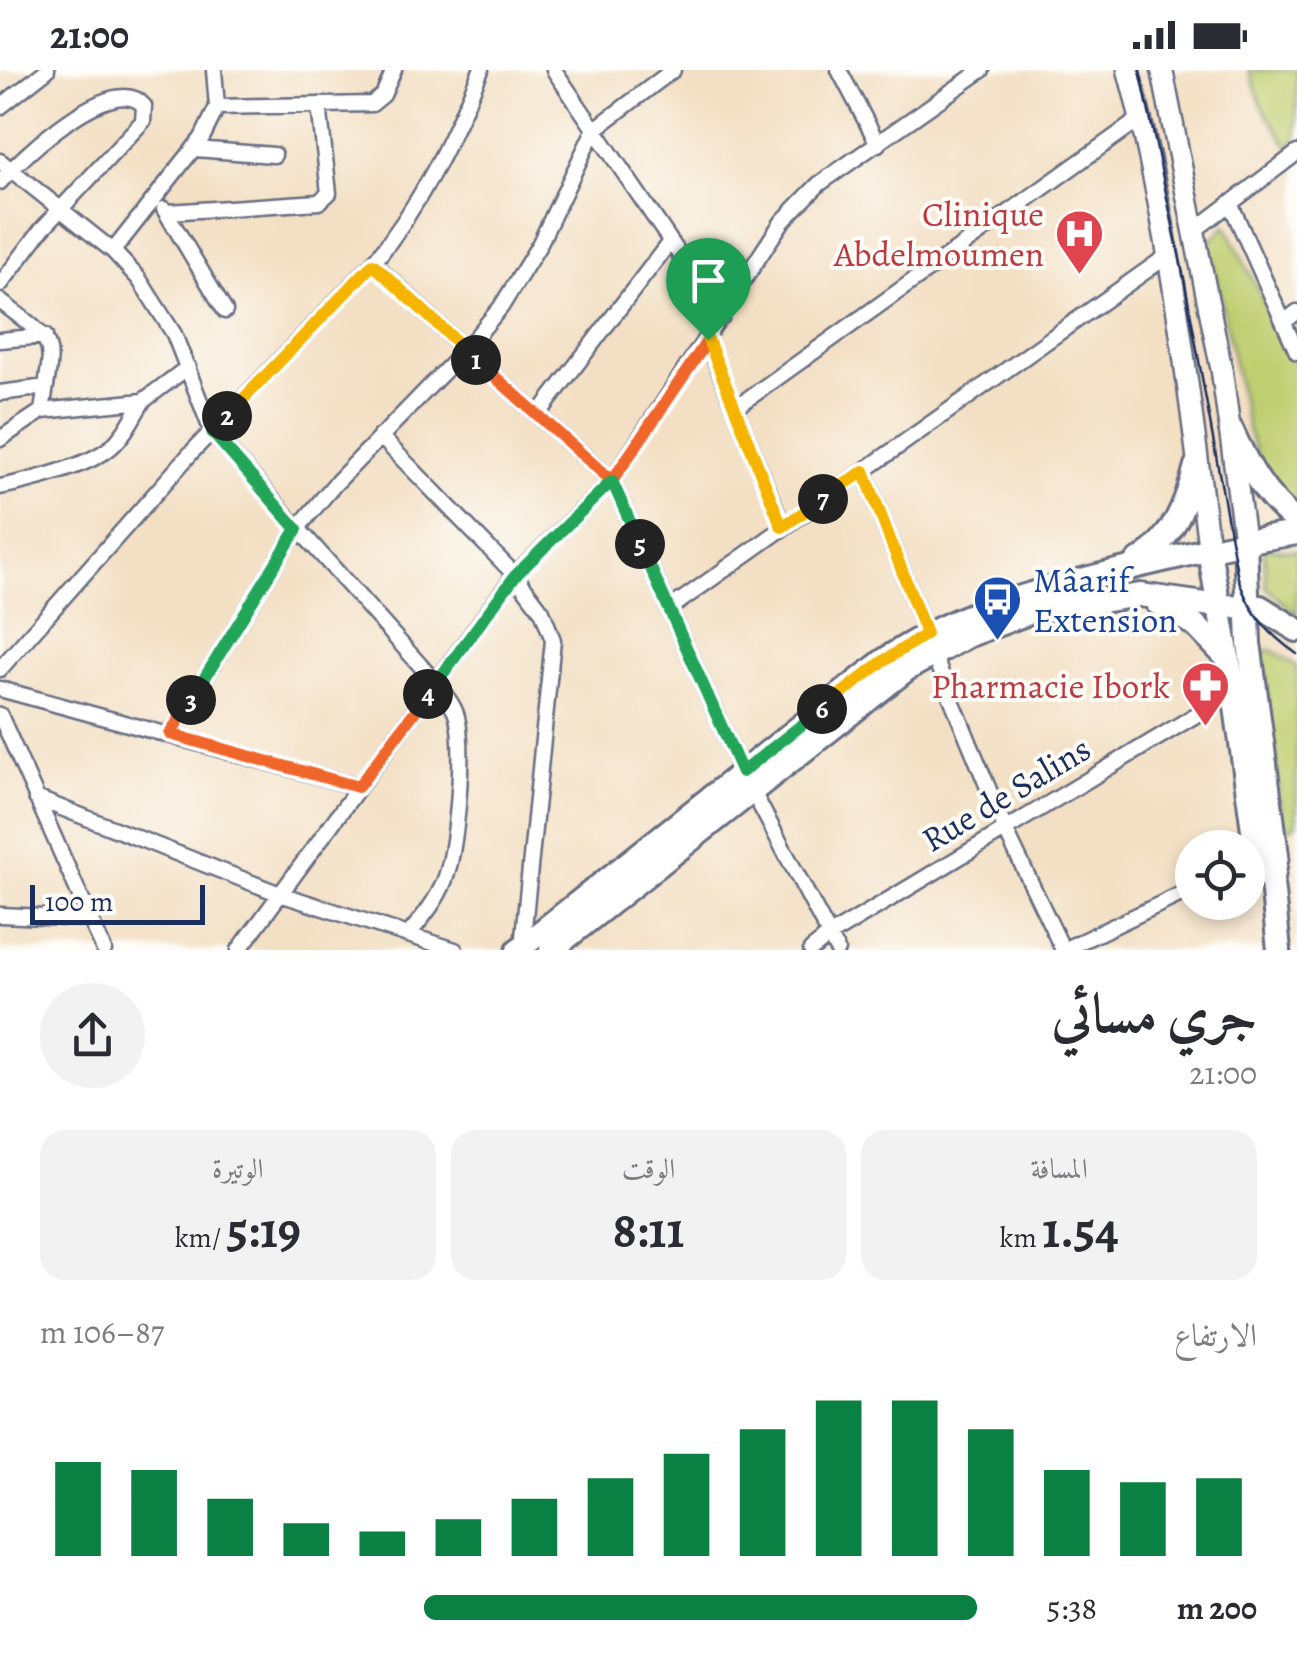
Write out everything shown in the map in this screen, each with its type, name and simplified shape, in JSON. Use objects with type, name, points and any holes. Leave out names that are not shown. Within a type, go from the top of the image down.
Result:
[{"type":"main road","points":[[1128,70],[1141,118],[1188,379],[1196,466],[1255,830]]},
{"type":"main road","points":[[1162,70],[1231,429],[1246,543],[1259,830]]},
{"type":"main road","points":[[1231,429],[1260,486],[1276,506],[1297,522]]},
{"type":"main road","points":[[1120,570],[1154,549],[1175,524],[1196,466]]},
{"type":"main road","points":[[520,948],[747,781],[908,669],[930,644],[1011,598],[1120,570],[1297,533]]},
{"type":"main road","points":[[1217,594],[1246,578]]},
{"type":"main road","points":[[930,644],[967,636],[1030,612],[1140,594],[1217,594],[1247,606],[1260,606],[1297,630]]},
{"type":"main road","points":[[1140,594],[1194,625],[1228,659]]},
{"type":"main road","points":[[552,950],[747,781]]},
{"type":"main road","points":[[1265,869],[1272,883],[1279,950]]},
{"type":"street","points":[[0,107],[47,70]]},
{"type":"street","points":[[113,251],[195,149],[218,107],[214,70]]},
{"type":"street","points":[[218,107],[372,104],[383,95],[394,70]]},
{"type":"street","points":[[0,669],[212,432],[373,264],[414,210],[481,70]]},
{"type":"street","points":[[554,70],[722,317]]},
{"type":"street","points":[[170,734],[297,529],[501,308],[594,130],[672,70]]},
{"type":"street","points":[[838,70],[878,144]]},
{"type":"street","points":[[239,950],[515,576],[612,481],[770,240],[806,195],[982,70]]},
{"type":"street","points":[[0,182],[5,165],[103,100],[115,95],[138,98],[144,106],[143,120],[42,229],[0,285]]},
{"type":"street","points":[[168,212],[325,199],[329,193],[320,105]]},
{"type":"street","points":[[734,408],[1141,118]]},
{"type":"street","points":[[195,149],[274,155]]},
{"type":"street","points":[[1195,230],[1297,153]]},
{"type":"street","points":[[5,165],[113,251],[139,280],[159,308],[188,367],[212,432],[456,711],[460,732],[452,855],[438,894],[409,934]]},
{"type":"street","points":[[152,200],[168,212],[225,311]]},
{"type":"street","points":[[1230,203],[1297,352]]},
{"type":"street","points":[[538,415],[669,244]]},
{"type":"street","points":[[669,609],[1167,256]]},
{"type":"street","points":[[373,264],[612,481],[747,781],[837,950]]},
{"type":"street","points":[[0,302],[44,336],[52,350],[42,411]]},
{"type":"street","points":[[1284,322],[1297,312]]},
{"type":"street","points":[[0,340],[44,336]]},
{"type":"street","points":[[708,340],[782,527]]},
{"type":"street","points":[[0,487],[107,451],[124,432],[142,401],[188,367]]},
{"type":"street","points":[[0,393],[46,388]]},
{"type":"street","points":[[0,439],[42,411],[142,401]]},
{"type":"street","points":[[380,436],[515,576],[542,611],[553,640],[520,948]]},
{"type":"street","points":[[864,471],[1005,829],[1063,950],[1175,896]]},
{"type":"street","points":[[0,689],[358,787]]},
{"type":"street","name":"Rue de Salins","points":[[811,950],[1234,692]]},
{"type":"street","points":[[0,715],[104,950]]},
{"type":"street","points":[[36,798],[280,894],[454,950]]},
{"type":"street","points":[[0,916],[90,920]]},
{"type":"green space","points":[[1249,70],[1297,70],[1297,140],[1288,146],[1262,107]]},
{"type":"green space","points":[[1226,225],[1297,370],[1297,504],[1277,489],[1261,466],[1248,431],[1209,242]]},
{"type":"green space","points":[[1264,548],[1297,551],[1297,615],[1266,587]]},
{"type":"green space","points":[[1271,650],[1297,666],[1297,825],[1283,831],[1263,652]]},
{"type":"tram line","points":[[1140,70],[1185,283],[1238,578],[1261,621],[1297,654]]},
{"type":"place","name":"Clinique Abdelmoumen","points":[[1079,276]]},
{"type":"place","name":"Mâarif Extension","points":[[998,642]]},
{"type":"place","name":"Pharmacie Ibork","points":[[1205,728]]},
{"type":"route","points":[[708,340],[612,481],[373,264],[212,432],[297,529],[170,734],[358,787],[515,576],[612,481],[742,772],[882,662],[926,634],[864,471],[782,527],[708,340]]}]
